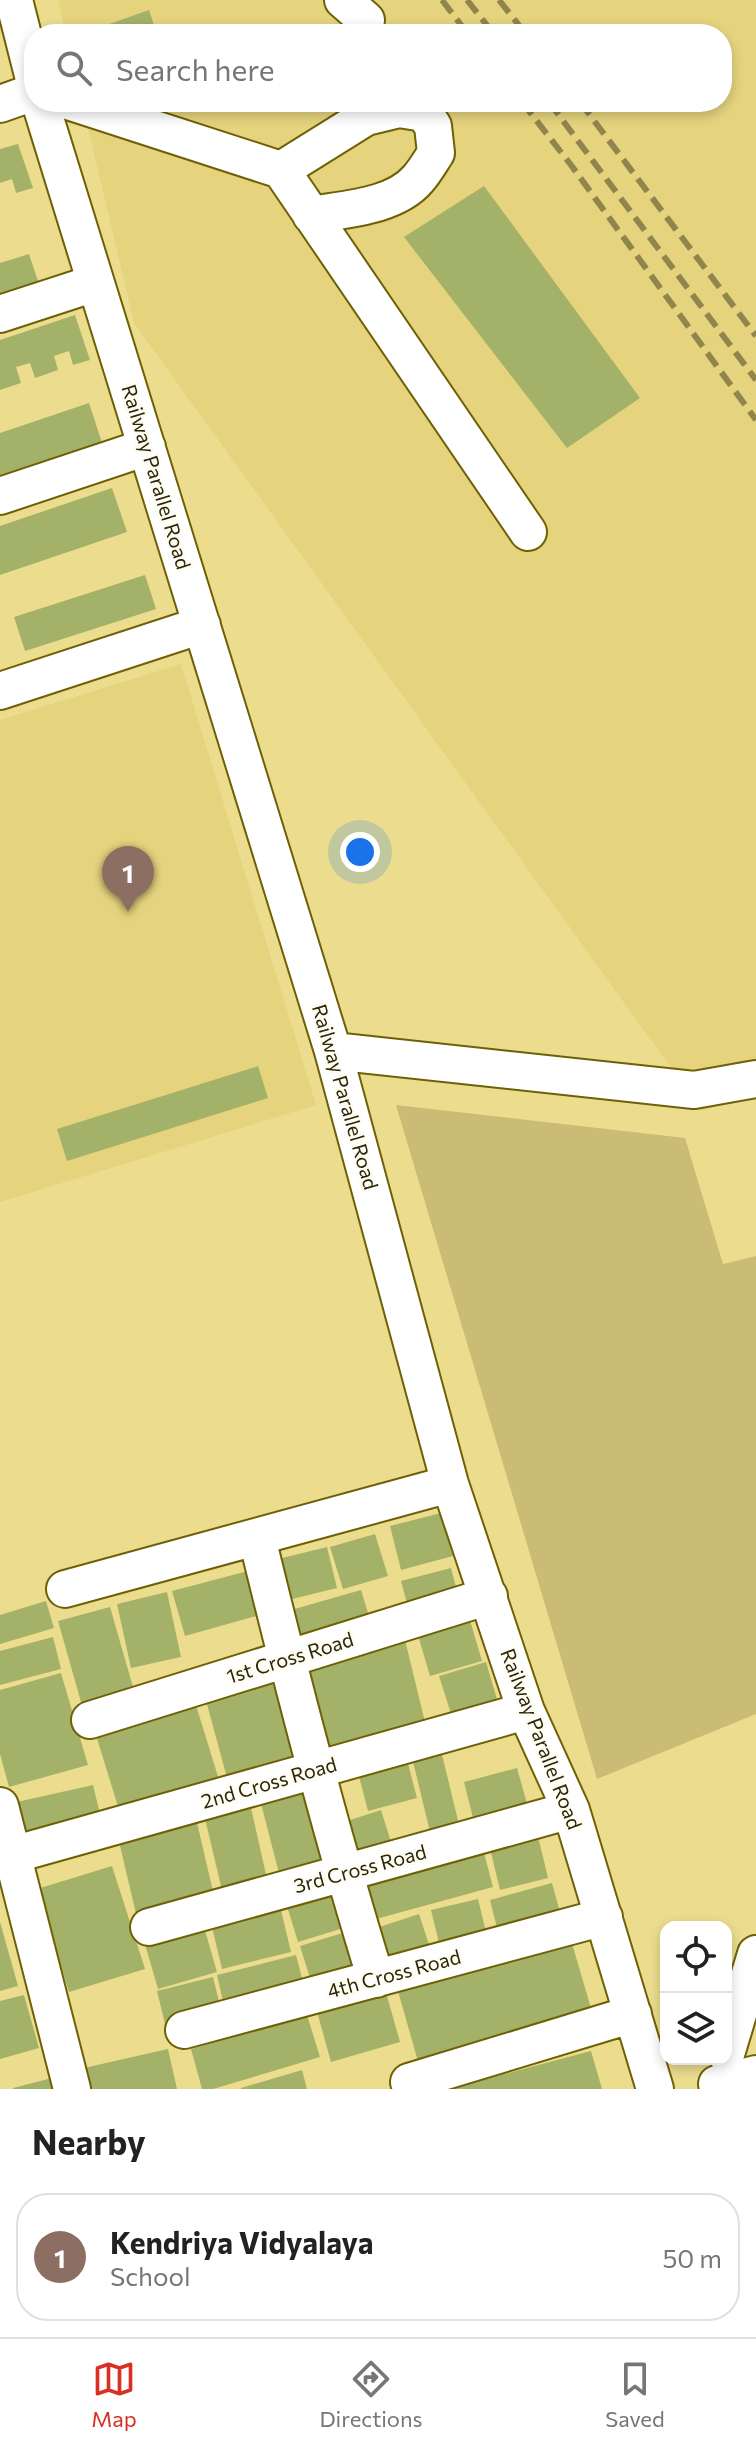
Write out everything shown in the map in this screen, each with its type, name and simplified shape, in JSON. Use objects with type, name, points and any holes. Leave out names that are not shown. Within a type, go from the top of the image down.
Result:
[{"type":"street","points":[[14,0],[24,40]]},
{"type":"street","points":[[0,104],[24,96]]},
{"type":"street","name":"Railway Parallel Road","points":[[43,112],[333,1051],[450,1484],[526,1711],[571,1810],[655,2089]]},
{"type":"street","points":[[102,112],[281,170],[528,532]]},
{"type":"street","points":[[281,170],[366,117],[387,112]]},
{"type":"street","points":[[311,215],[390,198],[416,182],[436,153],[433,126],[424,113],[418,112]]},
{"type":"street","points":[[0,314],[95,283]]},
{"type":"street","points":[[0,496],[147,447]]},
{"type":"street","points":[[0,691],[202,625]]},
{"type":"street","points":[[333,1051],[694,1090],[756,1079]]},
{"type":"street","points":[[65,1589],[450,1484]]},
{"type":"street","points":[[257,1538],[286,1660],[376,1979]]},
{"type":"street","name":"1st Cross Road","points":[[90,1720],[489,1596]]},
{"type":"street","name":"2nd Cross Road","points":[[12,1855],[526,1711]]},
{"type":"street","points":[[0,1806],[72,2089]]},
{"type":"street","name":"3rd Cross Road","points":[[149,1927],[571,1810]]},
{"type":"street","name":"4th Cross Road","points":[[184,2030],[604,1917]]},
{"type":"street","points":[[756,1954],[720,2071],[756,2074]]},
{"type":"street","points":[[409,2082],[633,2014]]},
{"type":"shaded area","points":[[58,0],[756,0],[756,1094],[702,1111],[134,323],[84,112],[732,112],[732,24],[64,24]]},
{"type":"shaded area","points":[[181,664],[316,1105],[0,1202],[0,720]]},
{"type":"shaded area","points":[[396,1105],[685,1138],[723,1264],[756,1256],[756,1714],[597,1779]]},
{"type":"building","points":[[149,10],[154,24],[109,24]]},
{"type":"building","points":[[18,144],[33,188],[16,193],[12,179],[0,183],[0,149]]},
{"type":"building","points":[[484,186],[640,398],[567,448],[404,237]]},
{"type":"building","points":[[29,254],[41,290],[0,303],[0,263]]},
{"type":"building","points":[[75,315],[90,360],[73,365],[69,351],[54,356],[58,370],[35,378],[30,363],[16,367],[21,383],[0,390],[0,340]]},
{"type":"building","points":[[89,403],[104,449],[0,484],[0,433]]},
{"type":"building","points":[[112,488],[127,532],[0,575],[0,526]]},
{"type":"building","points":[[145,575],[156,609],[25,651],[14,617]]},
{"type":"building","points":[[258,1066],[268,1098],[67,1161],[57,1129]]},
{"type":"building","points":[[441,1513],[453,1556],[401,1570],[390,1526]]},
{"type":"building","points":[[375,1534],[388,1576],[343,1589],[330,1547]]},
{"type":"building","points":[[327,1547],[337,1588],[280,1602],[270,1561]]},
{"type":"building","points":[[451,1568],[460,1602],[410,1615],[401,1581]]},
{"type":"building","points":[[248,1571],[260,1615],[185,1636],[172,1591]]},
{"type":"building","points":[[361,1590],[371,1623],[294,1646],[284,1612]]},
{"type":"building","points":[[167,1592],[181,1657],[131,1668],[117,1604]]},
{"type":"building","points":[[46,1601],[54,1628],[0,1644],[0,1615]]},
{"type":"building","points":[[110,1607],[135,1694],[83,1709],[58,1621]]},
{"type":"building","points":[[469,1617],[482,1661],[430,1676],[417,1632]]},
{"type":"building","points":[[404,1636],[425,1722],[315,1749],[294,1663]]},
{"type":"building","points":[[53,1637],[61,1669],[0,1685],[0,1651]]},
{"type":"building","points":[[486,1662],[499,1706],[453,1720],[439,1676]]},
{"type":"building","points":[[281,1671],[304,1757],[227,1778],[204,1693]]},
{"type":"building","points":[[61,1673],[88,1765],[9,1787],[0,1754],[0,1690]]},
{"type":"building","points":[[195,1702],[220,1783],[120,1813],[95,1732]]},
{"type":"building","points":[[438,1738],[461,1833],[432,1840],[409,1745]]},
{"type":"building","points":[[405,1752],[417,1798],[368,1811],[356,1765]]},
{"type":"building","points":[[517,1768],[528,1807],[474,1822],[464,1782]]},
{"type":"building","points":[[306,1780],[329,1865],[280,1877],[258,1792]]},
{"type":"building","points":[[93,1785],[100,1814],[24,1831],[17,1802]]},
{"type":"building","points":[[249,1799],[270,1892],[225,1903],[203,1810]]},
{"type":"building","points":[[381,1810],[395,1855],[353,1869],[338,1824]]},
{"type":"building","points":[[195,1814],[215,1900],[137,1918],[117,1833]]},
{"type":"building","points":[[536,1828],[548,1878],[500,1890],[488,1840]]},
{"type":"building","points":[[483,1849],[493,1887],[376,1919],[365,1881]]},
{"type":"building","points":[[112,1866],[145,1969],[69,1992],[37,1889]]},
{"type":"building","points":[[552,1883],[562,1919],[499,1936],[490,1900]]},
{"type":"building","points":[[338,1890],[350,1926],[298,1942],[287,1906]]},
{"type":"building","points":[[478,1899],[487,1936],[440,1947],[431,1910]]},
{"type":"building","points":[[280,1906],[291,1952],[222,1969],[211,1923]]},
{"type":"building","points":[[419,1914],[432,1954],[383,1970],[370,1930]]},
{"type":"building","points":[[0,1922],[18,1986],[0,1991]]},
{"type":"building","points":[[204,1927],[217,1972],[158,1989],[145,1944]]},
{"type":"building","points":[[349,1931],[359,1967],[311,1981],[300,1946]]},
{"type":"building","points":[[571,1940],[593,2015],[419,2065],[398,1991]]},
{"type":"building","points":[[296,1955],[305,1990],[225,2010],[217,1975]]},
{"type":"building","points":[[213,1977],[222,2014],[166,2028],[157,1991]]},
{"type":"building","points":[[385,1989],[400,2042],[331,2062],[316,2008]]},
{"type":"building","points":[[24,1995],[39,2048],[0,2059],[0,2001]]},
{"type":"building","points":[[307,2015],[320,2057],[213,2089],[202,2089],[191,2049]]},
{"type":"building","points":[[168,2049],[177,2089],[88,2089],[84,2068]]},
{"type":"building","points":[[591,2051],[602,2089],[452,2089],[452,2088]]},
{"type":"building","points":[[302,2070],[307,2089],[241,2089],[241,2088]]},
{"type":"building","points":[[56,2077],[59,2089],[13,2089],[13,2088]]},
{"type":"railway","points":[[442,0],[460,24]]},
{"type":"railway","points":[[467,0],[486,24]]},
{"type":"railway","points":[[499,0],[518,24]]},
{"type":"railway","points":[[530,112],[756,420]]},
{"type":"railway","points":[[556,112],[756,380]]},
{"type":"railway","points":[[588,112],[756,336]]},
{"type":"place","name":"Kendriya Vidyalaya","points":[[128,912]]}]
